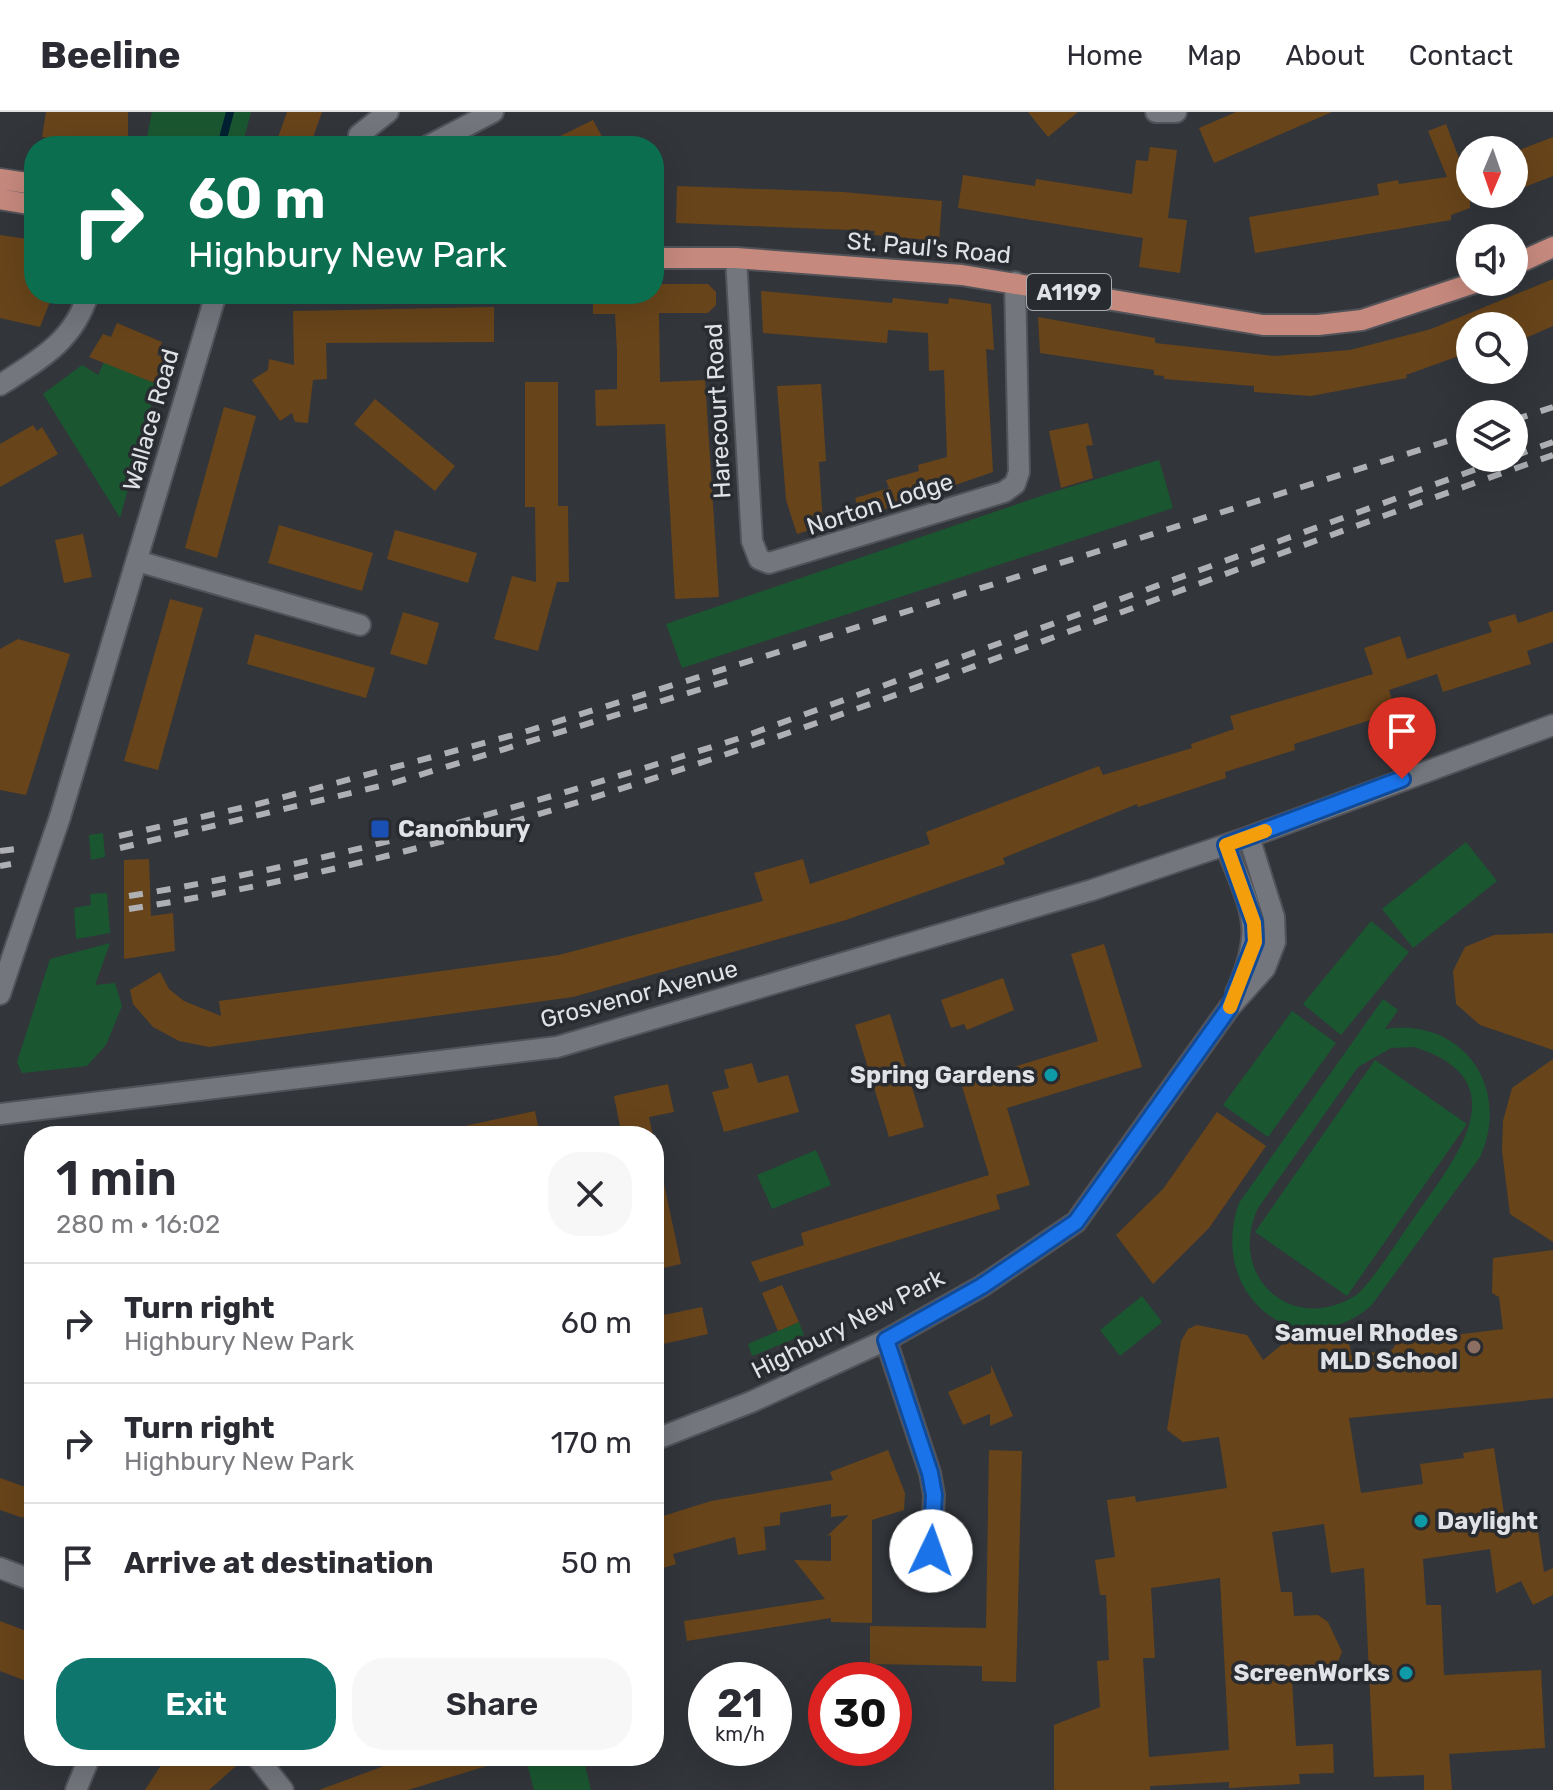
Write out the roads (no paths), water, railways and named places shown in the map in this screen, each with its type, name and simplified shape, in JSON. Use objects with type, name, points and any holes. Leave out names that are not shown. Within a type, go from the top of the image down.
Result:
[{"type":"main road","points":[[0,179],[24,183]]},
{"type":"main road","points":[[0,199],[24,203]]},
{"type":"main road","points":[[1528,259],[1553,247]]},
{"type":"main road","name":"St. Paul's Road","points":[[664,258],[736,258],[1015,282],[1263,325],[1318,325],[1374,316],[1456,289]]},
{"type":"street","points":[[359,135],[388,112]]},
{"type":"street","points":[[447,136],[493,112]]},
{"type":"street","points":[[1156,112],[1176,112]]},
{"type":"street","name":"Harecourt Road","points":[[736,258],[752,541],[759,559]]},
{"type":"street","name":"Norton Lodge","points":[[759,559],[780,563],[1004,492],[1015,484],[1019,472],[1015,282]]},
{"type":"street","points":[[0,385],[57,347],[73,330],[84,304]]},
{"type":"street","name":"Wallace Road","points":[[0,994],[60,817],[213,304]]},
{"type":"street","points":[[137,561],[360,625]]},
{"type":"street","points":[[1226,845],[1553,725]]},
{"type":"street","name":"Highbury New Park","points":[[664,1436],[751,1402],[886,1340],[982,1286],[1076,1222],[1229,1008],[1265,968],[1275,942],[1270,903],[1249,837]]},
{"type":"street","name":"Highbury New Park","points":[[1226,845],[1254,923],[1255,942],[1229,1008]]},
{"type":"street","name":"Grosvenor Avenue","points":[[0,1114],[557,1047],[1092,890],[1226,845]]},
{"type":"street","points":[[886,1340],[930,1473],[934,1495],[930,1579]]},
{"type":"street","points":[[0,1568],[24,1577]]},
{"type":"street","points":[[76,1790],[86,1766]]},
{"type":"street","points":[[264,1766],[283,1790]]},
{"type":"waterway","points":[[224,136],[230,112]]},
{"type":"railway","points":[[1528,415],[1553,407]]},
{"type":"railway","points":[[119,836],[258,804],[521,733],[1456,438]]},
{"type":"railway","points":[[1528,451],[1553,442]]},
{"type":"railway","points":[[129,909],[338,868],[441,842],[644,781],[845,713],[1553,455]]},
{"type":"railway","points":[[129,896],[284,866],[436,829],[737,739],[1469,472]]},
{"type":"railway","points":[[120,848],[393,783],[734,679]]},
{"type":"railway","points":[[0,851],[16,849]]},
{"type":"railway","points":[[0,866],[11,864]]},
{"type":"place","name":"Canonbury","points":[[380,829]]},
{"type":"place","name":"Spring Gardens","points":[[1051,1075]]},
{"type":"place","name":"Samuel Rhodes MLD School","points":[[1474,1347]]},
{"type":"place","name":"Daylight","points":[[1421,1521]]},
{"type":"place","name":"ScreenWorks","points":[[1406,1673]]}]
